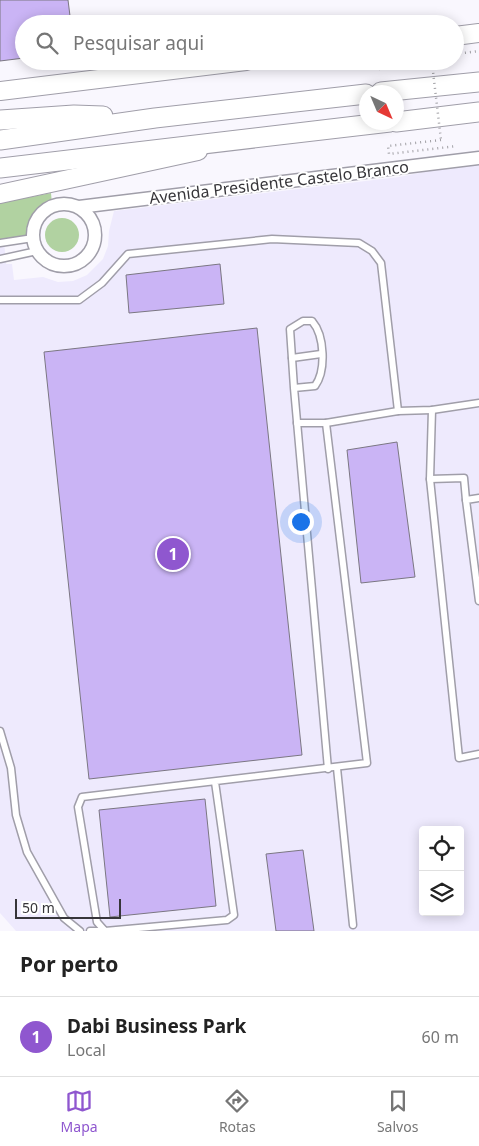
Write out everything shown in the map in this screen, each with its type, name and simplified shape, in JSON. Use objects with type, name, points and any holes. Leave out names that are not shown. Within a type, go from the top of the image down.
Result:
[{"type":"main road","points":[[464,35],[479,33]]},
{"type":"main road","points":[[0,91],[172,70]]},
{"type":"main road","points":[[404,90],[479,82]]},
{"type":"main road","points":[[0,140],[155,118],[359,95]]},
{"type":"main road","points":[[404,121],[479,112]]},
{"type":"main road","points":[[0,120],[74,116],[155,118]]},
{"type":"main road","points":[[0,168],[359,126]]},
{"type":"main road","points":[[0,194],[118,170],[250,139]]},
{"type":"street","name":"Avenida Presidente Castelo Branco","points":[[80,207],[479,158]]},
{"type":"street","points":[[60,204],[80,207],[93,222],[96,232],[90,252],[74,264],[63,266],[44,259],[37,251],[33,238],[36,221],[50,207],[60,204]]},
{"type":"lane","points":[[0,243],[33,238]]},
{"type":"lane","points":[[0,300],[79,300],[102,283],[128,254],[272,239],[359,243],[372,251],[381,263],[398,411]]},
{"type":"lane","points":[[0,259],[37,251]]},
{"type":"lane","points":[[294,388],[315,386],[320,379],[321,338],[317,327],[312,321],[303,321],[290,329],[294,388],[297,423],[328,769]]},
{"type":"lane","points":[[292,358],[321,354]]},
{"type":"lane","points":[[297,423],[326,423],[398,411],[432,410],[479,403]]},
{"type":"lane","points":[[432,410],[430,479],[459,758],[479,754]]},
{"type":"lane","points":[[105,931],[97,922],[78,807],[82,797],[367,763],[326,423]]},
{"type":"lane","points":[[430,479],[464,478],[479,601]]},
{"type":"lane","points":[[466,500],[479,498]]},
{"type":"lane","points":[[0,731],[11,768],[16,815],[27,852],[64,918],[80,931]]},
{"type":"lane","points":[[337,768],[353,925]]},
{"type":"lane","points":[[90,931],[227,920],[234,915],[215,782]]},
{"type":"path","points":[[464,53],[479,51]]},
{"type":"path","points":[[433,70],[440,140],[388,146],[389,154],[461,145]]},
{"type":"shaded area","points":[[479,161],[479,931],[16,931],[0,913],[0,242],[4,241],[6,264],[12,264],[14,280],[43,277],[58,282],[73,281],[87,275],[103,259],[108,246],[109,231],[114,211],[399,177]]},
{"type":"green space","points":[[51,193],[52,204],[35,216],[26,236],[0,242],[0,203]]},
{"type":"green space","points":[[62,218],[74,223],[79,235],[74,247],[62,252],[50,247],[45,235],[50,223]]},
{"type":"building","points":[[0,0],[68,0],[70,15],[15,15],[15,59],[0,61]]},
{"type":"building","points":[[220,264],[224,304],[129,313],[126,275]]},
{"type":"building","points":[[257,328],[302,755],[89,779],[44,352]]},
{"type":"building","points":[[397,442],[415,577],[361,583],[347,450]]},
{"type":"building","points":[[205,799],[216,906],[110,917],[99,810]]},
{"type":"building","points":[[303,850],[314,931],[276,931],[266,854]]},
{"type":"place","name":"Dabi Business Park","points":[[173,554]]}]
